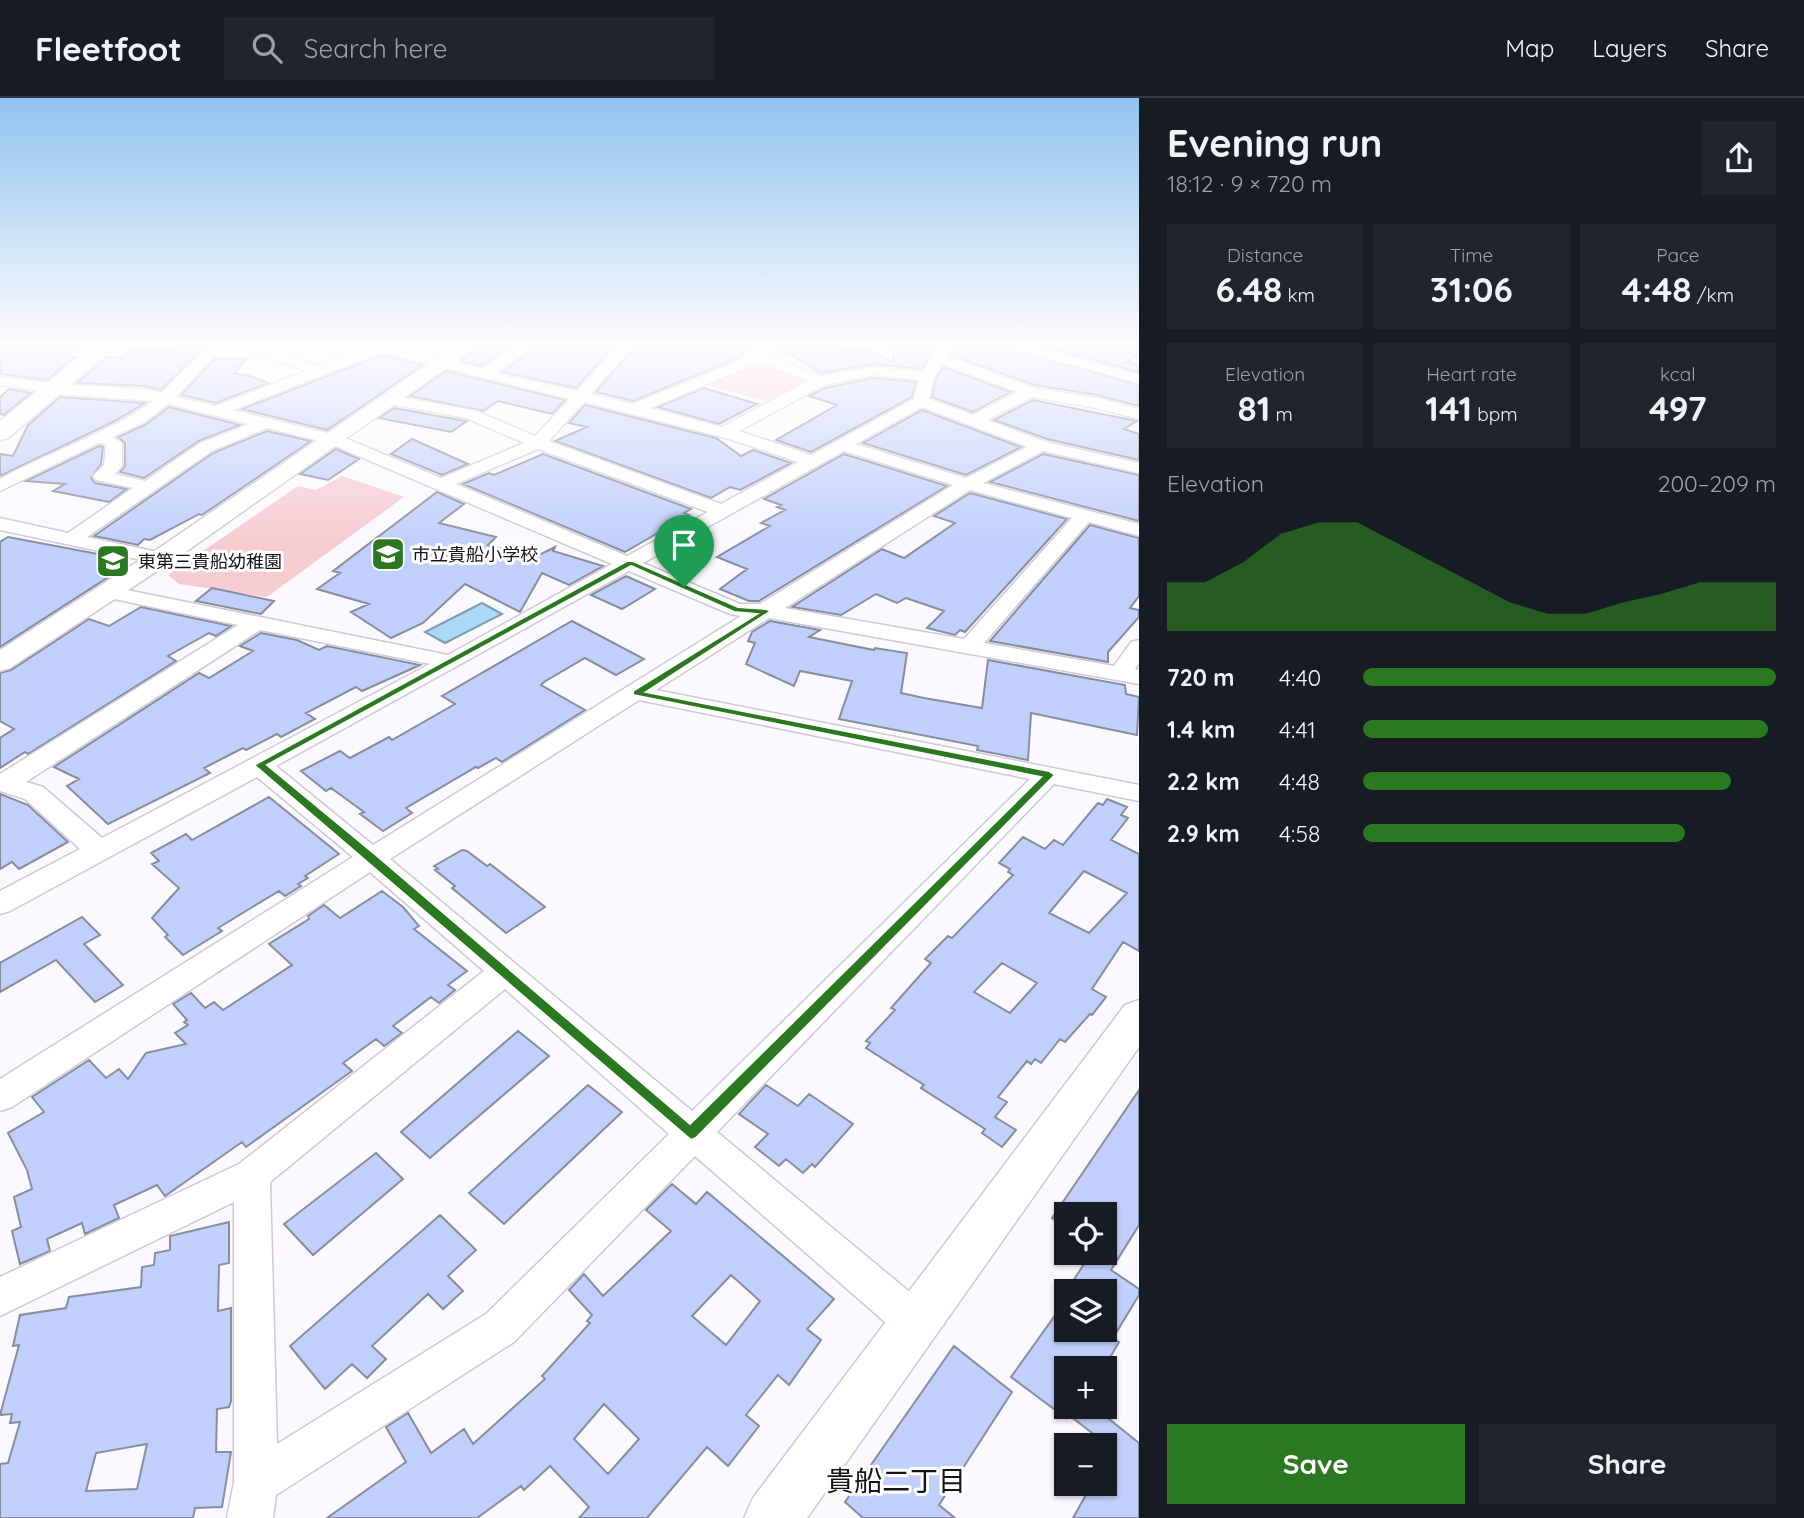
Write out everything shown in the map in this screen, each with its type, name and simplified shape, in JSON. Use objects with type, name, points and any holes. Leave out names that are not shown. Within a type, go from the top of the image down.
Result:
[{"type":"main road","points":[[0,433],[27,412]]},
{"type":"street","points":[[0,486],[43,462],[137,420],[147,412]]},
{"type":"street","points":[[223,412],[334,439],[737,610],[766,611],[1130,676],[1139,647]]},
{"type":"street","points":[[0,662],[160,558],[373,412]]},
{"type":"street","points":[[459,412],[470,414],[538,443],[722,510]]},
{"type":"street","points":[[441,484],[538,443],[566,412]]},
{"type":"street","points":[[648,412],[724,432],[814,462]]},
{"type":"street","points":[[724,432],[761,412]]},
{"type":"street","points":[[0,904],[451,662],[901,412]]},
{"type":"street","points":[[953,412],[1041,446],[1139,468]]},
{"type":"street","points":[[975,420],[988,412]]},
{"type":"street","points":[[71,539],[206,447],[265,422]]},
{"type":"street","points":[[99,437],[114,443],[113,466],[102,476],[149,487]]},
{"type":"street","points":[[843,445],[967,484],[1139,530]]},
{"type":"street","points":[[0,1097],[372,858],[967,484],[1041,446]]},
{"type":"street","points":[[969,647],[1084,516]]},
{"type":"street","points":[[2,527],[160,558]]},
{"type":"street","points":[[107,592],[451,662]]},
{"type":"street","points":[[3,783],[257,622]]},
{"type":"street","points":[[637,693],[1139,793]]},
{"type":"street","points":[[259,765],[372,858],[916,1323]]},
{"type":"street","points":[[253,1500],[500,1328],[1049,775]]},
{"type":"street","points":[[3,783],[34,793],[100,851]]},
{"type":"street","points":[[0,1297],[252,1175],[505,972]]},
{"type":"street","points":[[773,1518],[1139,1018]]},
{"type":"street","points":[[252,1175],[253,1500]]},
{"type":"shaded area","points":[[342,476],[404,497],[267,597],[179,584],[168,575],[298,486],[316,490]]},
{"type":"water","points":[[482,603],[502,614],[445,643],[425,632]]},
{"type":"building","points":[[43,412],[130,412],[0,476],[0,454],[13,456],[28,425]]},
{"type":"building","points":[[162,412],[190,412],[240,425],[199,441],[144,478],[120,472],[125,466],[125,443],[118,437],[145,425]]},
{"type":"building","points":[[255,412],[353,412],[327,430]]},
{"type":"building","points":[[388,412],[418,412],[467,421],[451,432],[379,418]]},
{"type":"building","points":[[579,412],[614,412],[716,438],[741,456],[753,450],[791,463],[740,490],[730,487],[711,498],[555,441],[587,427],[569,423]]},
{"type":"building","points":[[677,412],[741,412],[719,424]]},
{"type":"building","points":[[824,412],[884,412],[811,452],[776,440]]},
{"type":"building","points":[[918,412],[928,412],[1021,447],[966,475],[863,443]]},
{"type":"building","points":[[1009,412],[1094,412],[1137,421],[1124,429],[1139,434],[1139,460],[1047,439],[994,420]]},
{"type":"building","points":[[267,431],[311,441],[202,515],[199,514],[150,540],[144,539],[138,545],[94,536],[213,453]]},
{"type":"building","points":[[412,439],[468,464],[442,475],[391,454]]},
{"type":"building","points":[[99,446],[103,447],[101,464],[91,478],[95,483],[127,489],[109,502],[53,491],[65,484],[26,481]]},
{"type":"building","points":[[336,449],[359,459],[328,480],[300,474]]},
{"type":"building","points":[[543,454],[691,509],[684,513],[689,515],[625,552],[463,484],[489,473],[494,475]]},
{"type":"building","points":[[844,454],[947,486],[759,601],[749,601],[720,589],[747,569],[717,557],[770,526],[761,523],[785,510],[777,507],[781,505],[764,499]]},
{"type":"building","points":[[1043,454],[1139,475],[1139,521],[990,482]]},
{"type":"building","points":[[437,492],[464,504],[439,523],[496,537],[488,545],[533,558],[555,547],[553,551],[603,566],[569,585],[542,573],[520,612],[465,584],[423,623],[391,638],[351,612],[369,604],[317,589],[340,573],[333,571]]},
{"type":"building","points":[[970,493],[1067,519],[965,632],[960,630],[955,635],[927,628],[944,611],[906,598],[897,603],[876,594],[841,615],[792,607],[882,549],[904,558],[955,523],[934,516]]},
{"type":"building","points":[[1090,525],[1139,538],[1139,596],[1130,608],[1139,610],[1139,617],[1108,652],[1108,662],[990,641]]},
{"type":"building","points":[[8,537],[125,559],[127,565],[0,647],[0,542]]},
{"type":"building","points":[[626,576],[655,589],[622,609],[591,595]]},
{"type":"building","points":[[212,588],[274,601],[261,614],[196,601]]},
{"type":"building","points":[[141,607],[231,626],[216,636],[209,633],[168,656],[176,661],[28,754],[25,752],[0,768],[0,738],[14,729],[0,721],[0,673],[11,670],[89,619],[109,626]]},
{"type":"building","points":[[572,621],[644,659],[616,675],[585,658],[544,682],[541,685],[585,710],[502,762],[496,758],[476,767],[406,808],[412,813],[383,831],[360,814],[364,812],[331,788],[326,791],[301,771],[340,751],[350,758],[389,737],[392,740],[455,704],[442,696]]},
{"type":"building","points":[[770,621],[820,630],[809,637],[874,650],[907,653],[901,693],[924,698],[982,708],[988,660],[1125,685],[1126,694],[1139,697],[1137,735],[1031,713],[1028,760],[977,750],[978,746],[839,719],[852,681],[800,671],[794,686],[746,664],[755,643],[748,641],[752,632]]},
{"type":"building","points":[[261,633],[297,640],[319,650],[327,646],[420,665],[362,691],[356,687],[306,713],[315,719],[281,737],[277,734],[246,750],[243,748],[204,768],[210,773],[108,824],[67,786],[79,779],[54,767],[199,673],[209,678],[253,651],[240,646]]},
{"type":"building","points":[[0,794],[28,805],[68,842],[19,869],[12,862],[0,869]]},
{"type":"building","points":[[269,797],[339,854],[305,876],[308,878],[298,884],[301,886],[285,896],[279,891],[218,928],[222,931],[183,955],[165,937],[168,935],[152,918],[179,888],[152,864],[159,861],[151,853],[186,834],[192,840]]},
{"type":"building","points":[[1107,799],[1127,807],[1121,815],[1128,818],[1111,840],[1139,854],[1139,951],[1123,942],[1092,989],[1106,997],[1092,1015],[1090,1014],[1065,1042],[1060,1039],[1041,1063],[1035,1059],[1031,1064],[1027,1061],[998,1097],[1007,1102],[995,1117],[1016,1130],[1002,1147],[982,1133],[985,1129],[921,1088],[924,1085],[866,1048],[870,1043],[866,1041],[895,1010],[891,1008],[931,963],[925,959],[948,936],[952,938],[1013,875],[1008,872],[1010,869],[999,863],[1023,837],[1045,849],[1054,840],[1063,845],[1098,803],[1103,805]],"holes":[[[1084,871],[1127,893],[1089,933],[1049,913]],[[1002,963],[1037,983],[1010,1013],[974,992]]]},
{"type":"building","points":[[462,850],[487,866],[490,864],[545,907],[506,933],[452,888],[455,886],[435,870],[438,869],[434,866]]},
{"type":"building","points":[[382,891],[403,907],[419,926],[414,929],[467,971],[448,985],[455,990],[439,1003],[431,997],[393,1026],[402,1033],[384,1046],[376,1039],[343,1063],[352,1071],[246,1147],[242,1142],[165,1196],[157,1185],[114,1205],[119,1218],[85,1234],[82,1223],[47,1239],[50,1251],[20,1264],[12,1231],[21,1227],[14,1197],[32,1189],[27,1170],[8,1133],[44,1112],[32,1097],[89,1060],[106,1078],[119,1069],[128,1079],[146,1053],[186,1044],[175,1033],[188,1025],[184,1022],[187,1020],[173,1004],[191,993],[205,1008],[214,1002],[223,1010],[292,965],[269,944],[309,919],[308,916],[324,905],[340,918]]},
{"type":"building","points":[[82,917],[100,935],[84,944],[123,985],[95,1002],[56,960],[0,992],[0,963]]},
{"type":"building","points":[[518,1031],[549,1056],[430,1158],[401,1132]]},
{"type":"building","points":[[588,1085],[622,1112],[504,1224],[469,1193]]},
{"type":"building","points":[[766,1085],[798,1106],[809,1094],[853,1124],[815,1167],[812,1164],[803,1173],[786,1159],[779,1166],[755,1147],[768,1134],[739,1114]]},
{"type":"building","points":[[1139,1090],[1139,1225],[1117,1260],[1117,1202],[1063,1202]]},
{"type":"building","points":[[376,1153],[403,1179],[313,1255],[284,1224]]},
{"type":"building","points":[[672,1184],[696,1204],[707,1192],[834,1299],[807,1329],[821,1340],[789,1385],[778,1375],[746,1415],[759,1426],[728,1466],[707,1447],[647,1518],[579,1518],[589,1507],[550,1466],[524,1490],[521,1486],[477,1518],[327,1518],[406,1462],[386,1427],[408,1413],[431,1453],[464,1429],[473,1444],[545,1379],[542,1376],[590,1323],[587,1321],[592,1315],[569,1290],[584,1274],[603,1296],[671,1231],[646,1210]],"holes":[[[731,1275],[760,1301],[726,1345],[692,1316]],[[604,1404],[639,1439],[608,1474],[574,1439]]]},
{"type":"building","points":[[440,1215],[476,1250],[448,1276],[463,1291],[443,1309],[428,1294],[372,1346],[386,1359],[367,1378],[352,1364],[325,1389],[290,1346]]},
{"type":"building","points":[[229,1222],[229,1263],[219,1265],[218,1311],[231,1308],[231,1401],[229,1407],[217,1409],[216,1452],[231,1452],[222,1507],[195,1508],[193,1518],[0,1518],[0,1464],[8,1463],[20,1422],[10,1423],[12,1414],[0,1415],[19,1345],[13,1346],[20,1315],[66,1308],[69,1297],[141,1287],[142,1267],[154,1265],[155,1253],[170,1250],[170,1236]],"holes":[[[147,1444],[137,1489],[86,1491],[96,1453]]]},
{"type":"building","points":[[1083,1265],[1114,1265],[1111,1270],[1139,1289],[1139,1295],[1117,1331],[1117,1279],[1074,1279]]},
{"type":"building","points":[[1054,1317],[1054,1342],[1119,1342],[1111,1356],[1054,1356],[1054,1409],[1011,1377]]},
{"type":"building","points":[[954,1346],[1012,1392],[939,1505],[955,1518],[863,1518],[845,1502]]},
{"type":"building","points":[[1074,1419],[1109,1419],[1139,1443],[1139,1518],[1073,1518],[1085,1496],[1117,1496],[1117,1433],[1092,1433]]},
{"type":"place","name":"市立貴船小学校","points":[[388,554]]},
{"type":"place","name":"東第三貴船幼稚園","points":[[113,561]]},
{"type":"district","name":"貴船二丁目","points":[[896,1480]]},
{"type":"route","points":[[630,563],[684,587],[737,610],[766,611],[637,693],[1049,775],[691,1133],[372,858],[259,765],[630,563]]}]
